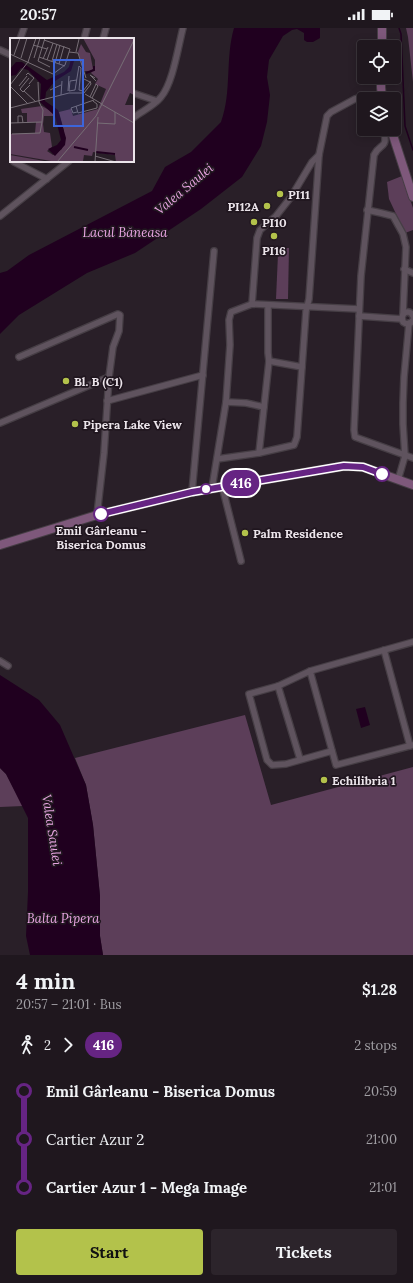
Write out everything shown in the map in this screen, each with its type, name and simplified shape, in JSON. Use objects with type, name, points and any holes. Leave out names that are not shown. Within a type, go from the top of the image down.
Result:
[{"type":"street","points":[[20,38],[24,28]]},
{"type":"street","points":[[84,38],[87,28]]},
{"type":"street","points":[[103,38],[106,28]]},
{"type":"street","points":[[134,117],[157,102],[165,92],[183,28]]},
{"type":"street","points":[[382,28],[382,40]]},
{"type":"street","points":[[0,50],[10,55]]},
{"type":"street","points":[[134,93],[157,102]]},
{"type":"street","points":[[217,460],[259,454],[294,445],[297,437],[306,311],[310,292],[319,155],[327,116],[331,112],[357,99]]},
{"type":"street","points":[[385,136],[386,139],[382,147],[375,151],[374,155],[367,210],[359,309],[354,430],[355,437],[413,458]]},
{"type":"street","points":[[393,136],[413,197]]},
{"type":"street","points":[[252,304],[257,238],[260,230],[276,216],[312,162],[319,155]]},
{"type":"street","points":[[14,162],[47,178]]},
{"type":"street","points":[[0,216],[68,162]]},
{"type":"street","points":[[367,210],[393,216],[403,234],[406,247],[402,317],[403,322],[411,322],[403,390],[402,424],[405,456],[398,480]]},
{"type":"street","points":[[192,492],[214,251]]},
{"type":"street","points":[[404,270],[413,273]]},
{"type":"street","points":[[212,488],[226,402],[230,345],[229,320],[231,312],[252,304],[359,309]]},
{"type":"street","points":[[259,454],[269,361],[268,305]]},
{"type":"street","points":[[402,317],[406,312],[412,314]]},
{"type":"street","points":[[19,358],[118,314],[120,315],[118,331],[113,347],[109,377],[104,453],[97,515]]},
{"type":"street","points":[[359,316],[402,317]]},
{"type":"street","points":[[269,361],[302,366]]},
{"type":"street","points":[[108,402],[203,375]]},
{"type":"street","points":[[0,423],[109,377]]},
{"type":"street","points":[[226,402],[264,406]]},
{"type":"street","points":[[0,545],[97,515],[192,492],[350,466],[368,469],[412,486]]},
{"type":"street","points":[[222,486],[240,561]]},
{"type":"street","points":[[332,751],[286,764],[272,765],[267,760],[248,694],[278,686],[310,671],[413,642]]},
{"type":"street","points":[[310,671],[336,765],[411,746],[384,650]]},
{"type":"street","points":[[0,661],[8,666]]},
{"type":"street","points":[[278,686],[300,759]]},
{"type":"shaded area","points":[[406,28],[413,28],[413,82],[408,37]]},
{"type":"shaded area","points":[[402,176],[413,208],[413,230],[405,233],[389,199],[387,182]]},
{"type":"shaded area","points":[[281,248],[289,248],[288,299],[276,299],[278,254]]},
{"type":"shaded area","points":[[245,715],[271,805],[413,767],[413,955],[103,955],[100,936],[100,896],[93,825],[86,785],[75,758]]},
{"type":"shaded area","points":[[0,768],[6,774],[23,806],[0,807]]},
{"type":"water","name":"Lacul Băneasa","points":[[234,28],[320,28],[320,38],[313,42],[307,42],[304,40],[304,33],[297,29],[292,30],[283,36],[269,60],[267,77],[270,95],[267,122],[261,146],[242,177],[201,209],[135,253],[87,273],[19,315],[0,334],[0,273],[7,271],[29,255],[152,191],[165,167],[191,152],[221,122],[228,87],[231,40]]},
{"type":"water","name":"Balta Pipera","points":[[0,675],[39,700],[60,725],[86,785],[93,825],[100,896],[100,936],[103,955],[30,955],[26,936],[28,892],[28,818],[6,774],[0,768]]},
{"type":"water","points":[[365,707],[370,725],[361,728],[356,709]]},
{"type":"waterway","name":"Valea Saulei","points":[[399,28],[401,34],[405,126],[413,150]]},
{"type":"bus line","name":"416","points":[[101,514],[212,488],[344,466],[363,467],[382,474]]},
{"type":"place","name":"PI11","points":[[280,194]]},
{"type":"place","name":"PI12A","points":[[267,206]]},
{"type":"place","name":"PI10","points":[[254,222]]},
{"type":"place","name":"PI16","points":[[274,236]]},
{"type":"place","name":"Bl. B (C1)","points":[[66,381]]},
{"type":"place","name":"Pipera Lake View","points":[[75,424]]},
{"type":"place","name":"Emil Gârleanu - Biserica Domus","points":[[101,514]]},
{"type":"place","name":"Palm Residence","points":[[245,533]]},
{"type":"place","name":"Echilibria 1","points":[[324,780]]}]
